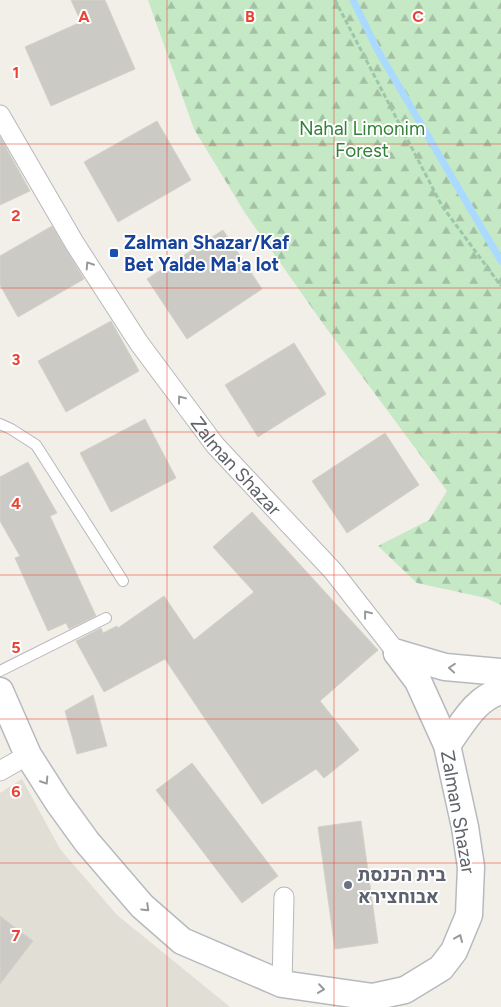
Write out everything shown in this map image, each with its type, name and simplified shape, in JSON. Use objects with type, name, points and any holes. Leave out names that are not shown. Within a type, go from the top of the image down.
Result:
[{"type":"street","name":"Zalman Shazar","points":[[0,115],[75,244],[139,343],[215,445],[333,570],[418,681],[447,745],[471,867],[469,915],[454,950],[441,968],[406,990],[373,997],[282,984],[182,941],[142,906],[87,842],[58,802],[28,755],[0,691]]},
{"type":"street","points":[[397,653],[445,667],[501,672]]},
{"type":"street","points":[[447,745],[478,703],[501,691]]},
{"type":"street","points":[[0,771],[28,755]]},
{"type":"street","points":[[282,984],[284,897]]},
{"type":"lane","points":[[0,424],[11,428],[36,445],[123,581]]},
{"type":"lane","points":[[0,671],[106,618]]},
{"type":"path","points":[[335,0],[442,206],[501,286]]},
{"type":"shaded area","points":[[22,779],[60,849],[117,915],[230,1007],[0,1007],[0,793]]},
{"type":"green space","name":"Nahal Limonim Forest","points":[[148,0],[501,0],[501,605],[486,598],[417,583],[378,546],[429,520],[447,491],[324,325],[245,213],[194,129]]},
{"type":"building","points":[[71,0],[105,0],[135,69],[51,106],[25,47],[81,22]]},
{"type":"building","points":[[157,121],[191,180],[118,222],[84,162]]},
{"type":"building","points":[[0,137],[30,191],[0,205]]},
{"type":"building","points":[[52,226],[84,279],[18,317],[0,285],[0,256]]},
{"type":"building","points":[[223,230],[262,289],[187,339],[147,279]]},
{"type":"building","points":[[111,321],[139,371],[66,412],[38,361]]},
{"type":"building","points":[[294,343],[326,394],[258,437],[225,385]]},
{"type":"building","points":[[145,419],[176,478],[111,512],[80,453]]},
{"type":"building","points":[[385,433],[419,485],[347,533],[312,481]]},
{"type":"building","points":[[28,462],[57,513],[50,516],[96,616],[69,629],[66,623],[48,631],[15,558],[20,556],[0,521],[0,477]]},
{"type":"building","points":[[252,512],[378,650],[320,701],[359,750],[324,778],[316,769],[262,804],[165,659],[104,692],[76,641],[101,628],[103,633],[117,626],[118,628],[164,596],[194,640],[254,592],[213,547]]},
{"type":"building","points":[[93,695],[107,746],[77,754],[65,711]]},
{"type":"building","points":[[192,763],[278,876],[242,903],[156,790]]},
{"type":"building","name":"בית הכנסת אבוחצירא","points":[[361,821],[378,943],[335,949],[318,827]]},
{"type":"building","points":[[0,916],[33,941],[0,984]]},
{"type":"waterway","points":[[353,0],[377,49],[501,261]]},
{"type":"place","name":"Zalman Shazar/Kaf Bet Yalde Ma'a lot","points":[[114,253]]},
{"type":"place","name":"בית הכנסת אבוחצירא","points":[[348,885]]}]
